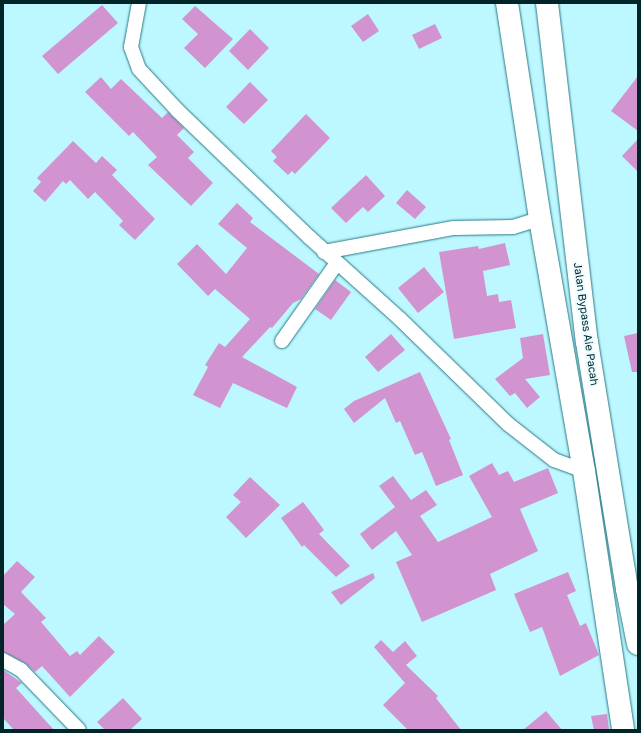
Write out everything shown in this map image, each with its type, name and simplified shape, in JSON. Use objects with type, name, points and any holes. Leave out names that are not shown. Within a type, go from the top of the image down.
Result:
[{"type":"highway","points":[[507,3],[540,219],[584,471],[623,730]]},
{"type":"highway","name":"Jalan Bypass Aie Pacah","points":[[547,3],[587,342],[626,589],[638,644]]},
{"type":"street","points":[[139,3],[131,47],[139,69],[178,111],[324,252],[531,443],[554,460],[584,471]]},
{"type":"street","points":[[324,252],[454,228],[513,227],[540,219]]},
{"type":"street","points":[[282,341],[337,263]]},
{"type":"street","points":[[3,660],[21,670],[79,730]]},
{"type":"building","points":[[102,5],[118,23],[58,74],[42,56]]},
{"type":"building","points":[[195,6],[233,39],[205,68],[184,48],[198,34],[182,19]]},
{"type":"building","points":[[368,14],[379,31],[363,42],[351,26]]},
{"type":"building","points":[[435,24],[442,38],[419,49],[412,35]]},
{"type":"building","points":[[250,29],[269,48],[248,70],[229,51]]},
{"type":"building","points":[[638,76],[638,131],[611,111]]},
{"type":"building","points":[[101,77],[111,89],[121,79],[162,118],[168,112],[184,128],[177,135],[194,152],[188,158],[213,183],[191,206],[148,165],[157,157],[133,132],[129,136],[85,92]]},
{"type":"building","points":[[250,82],[268,100],[244,124],[226,107]]},
{"type":"building","points":[[306,114],[330,138],[295,174],[292,171],[288,175],[273,161],[277,157],[271,151]]},
{"type":"building","points":[[638,139],[638,172],[622,156]]},
{"type":"building","points":[[73,141],[96,163],[102,156],[117,170],[112,175],[155,219],[135,240],[119,225],[123,221],[95,192],[88,199],[70,180],[66,184],[63,181],[45,202],[33,191],[41,182],[37,178]]},
{"type":"building","points":[[366,175],[385,196],[368,212],[363,207],[346,223],[331,208]]},
{"type":"building","points":[[407,190],[426,207],[415,219],[396,203]]},
{"type":"building","points":[[237,203],[253,218],[250,222],[319,274],[301,299],[293,303],[272,328],[270,327],[242,357],[297,387],[287,408],[233,383],[220,408],[193,395],[208,367],[205,365],[219,343],[225,347],[250,319],[215,289],[208,296],[177,264],[197,244],[226,274],[247,248],[218,224]]},
{"type":"building","points":[[505,243],[510,265],[483,271],[487,296],[498,294],[499,302],[511,300],[516,328],[454,339],[439,252],[478,246],[479,249]]},
{"type":"building","points":[[424,267],[444,292],[418,313],[398,288]]},
{"type":"building","points":[[335,280],[351,292],[331,320],[315,309]]},
{"type":"building","points":[[638,333],[638,372],[632,372],[624,336]]},
{"type":"building","points":[[391,334],[405,350],[378,372],[365,357]]},
{"type":"building","points":[[543,334],[550,375],[525,379],[540,397],[527,408],[515,393],[510,396],[495,379],[523,358],[520,338]]},
{"type":"building","points":[[420,372],[451,439],[449,440],[463,475],[436,486],[422,452],[415,455],[400,421],[396,423],[385,398],[354,423],[344,409],[354,401]]},
{"type":"building","points":[[492,463],[499,475],[508,471],[514,482],[548,468],[558,493],[520,509],[538,551],[490,574],[496,590],[422,622],[396,562],[412,555],[396,531],[372,550],[360,534],[395,507],[379,486],[393,476],[411,500],[426,490],[437,505],[420,516],[438,542],[492,517],[469,476]]},
{"type":"building","points":[[250,477],[280,505],[246,538],[226,517],[241,502],[233,495]]},
{"type":"building","points":[[303,502],[324,530],[319,534],[350,566],[336,577],[304,545],[302,547],[281,518]]},
{"type":"building","points":[[17,561],[35,577],[21,592],[46,618],[41,622],[70,656],[77,651],[80,655],[99,636],[115,652],[70,697],[42,666],[35,672],[25,663],[3,652],[3,625],[15,614],[3,604],[3,576]]},
{"type":"building","points":[[568,572],[576,591],[567,595],[580,626],[586,623],[599,655],[560,676],[542,627],[530,632],[514,594]]},
{"type":"building","points":[[373,573],[375,578],[341,605],[331,592]]},
{"type":"building","points":[[381,640],[393,652],[405,641],[417,656],[406,665],[438,696],[436,698],[461,730],[408,730],[383,705],[405,683],[374,647]]},
{"type":"building","points":[[3,670],[22,683],[16,688],[54,730],[14,730],[3,718]]},
{"type":"building","points":[[123,698],[142,719],[130,730],[105,730],[97,722]]},
{"type":"building","points":[[546,711],[562,730],[523,730]]},
{"type":"building","points":[[607,714],[609,730],[594,730],[591,716]]}]
